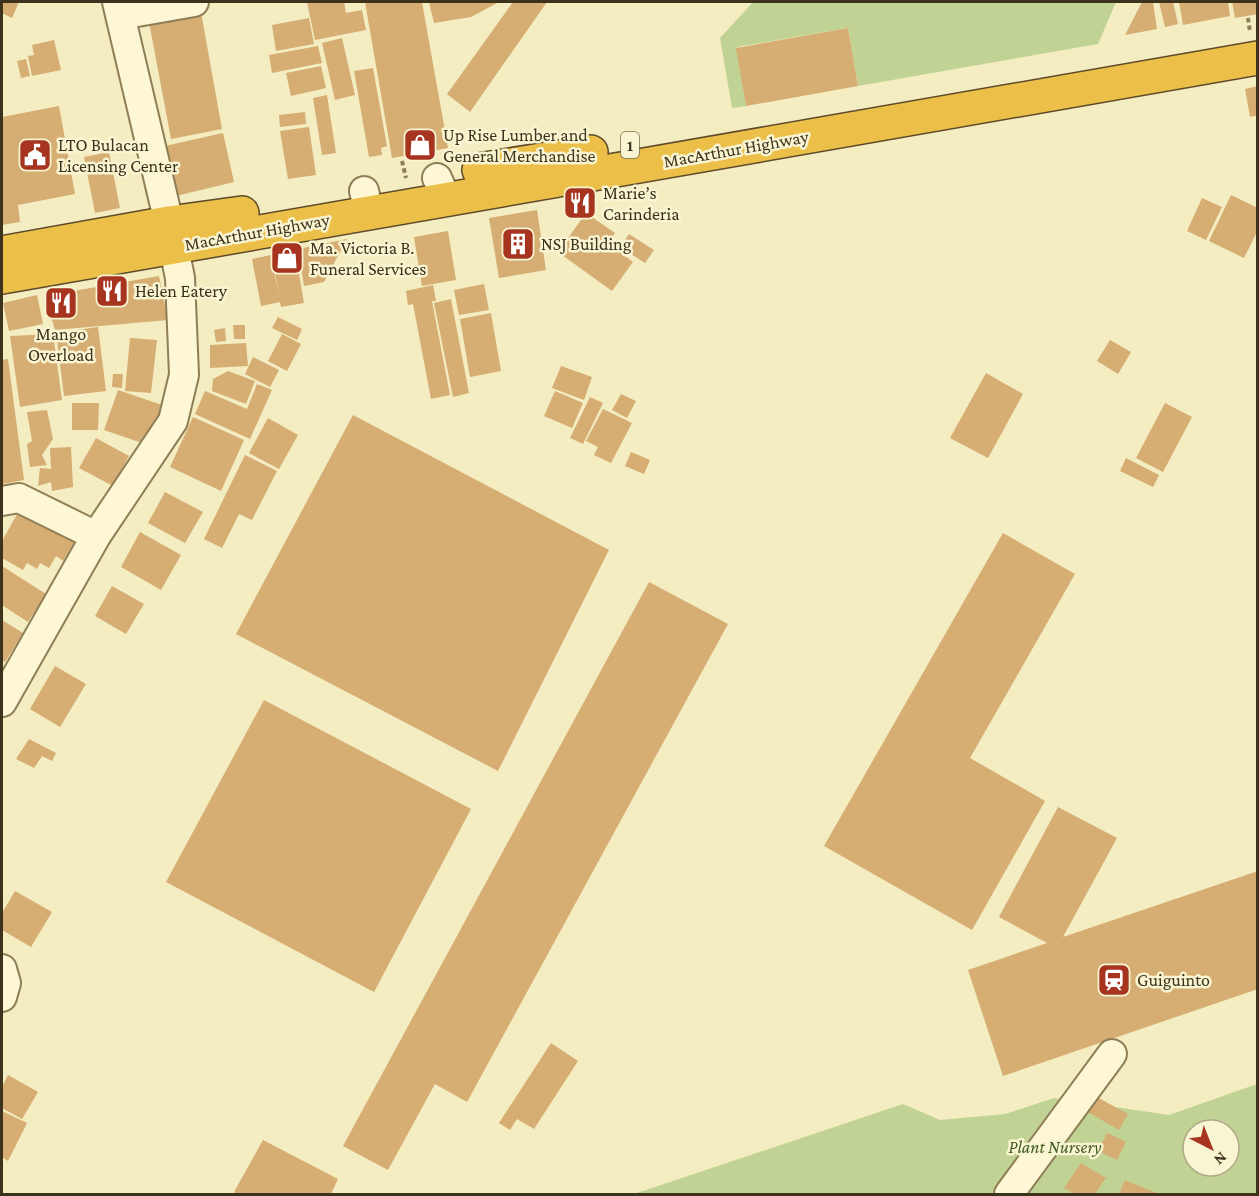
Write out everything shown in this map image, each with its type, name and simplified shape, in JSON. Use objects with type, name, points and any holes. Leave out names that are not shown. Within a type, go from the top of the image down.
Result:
[{"type":"highway","name":"MacArthur Highway","points":[[2,253],[171,235],[367,201],[423,180],[548,171],[1195,57],[1257,36]]},
{"type":"highway","name":"MacArthur Highway","points":[[1195,57],[1257,58]]},
{"type":"highway","name":"MacArthur Highway","points":[[2,277],[171,235]]},
{"type":"street","points":[[2,702],[96,536],[173,421],[184,375],[180,278],[119,8],[194,2]]},
{"type":"street","points":[[2,501],[19,498],[96,536]]},
{"type":"street","points":[[2,969],[6,983],[2,997]]},
{"type":"street","points":[[1009,1194],[1112,1054]]},
{"type":"green space","points":[[753,2],[1116,2],[1098,44],[858,86],[848,28],[737,47],[746,106],[732,108],[720,38]]},
{"type":"green space","name":"Plant Nursery","points":[[1257,1084],[1257,1194],[634,1194],[903,1104],[940,1120],[1005,1114],[1054,1098],[1169,1115]]},
{"type":"building","points":[[2,2],[19,2],[12,18],[2,13]]},
{"type":"building","points":[[307,2],[344,2],[346,13],[362,10],[366,30],[315,40]]},
{"type":"building","points":[[365,2],[422,2],[448,148],[392,158]]},
{"type":"building","points":[[429,2],[499,2],[471,17],[434,23]]},
{"type":"building","points":[[513,2],[547,2],[470,112],[447,94]]},
{"type":"building","points":[[1142,2],[1153,2],[1157,29],[1125,35]]},
{"type":"building","points":[[1159,2],[1173,2],[1178,24],[1165,27]]},
{"type":"building","points":[[1179,2],[1228,2],[1230,16],[1183,25]]},
{"type":"building","points":[[1232,2],[1257,2],[1258,14],[1235,18]]},
{"type":"building","points":[[201,12],[222,129],[171,139],[149,22]]},
{"type":"building","points":[[309,18],[314,44],[276,51],[272,25]]},
{"type":"building","points":[[848,28],[858,86],[746,106],[736,48]]},
{"type":"building","points":[[342,38],[355,95],[335,100],[322,43]]},
{"type":"building","points":[[54,40],[61,70],[32,76],[28,56],[34,55],[32,45]]},
{"type":"building","points":[[318,46],[322,63],[272,73],[269,55]]},
{"type":"building","points":[[26,59],[30,76],[21,78],[17,61]]},
{"type":"building","points":[[321,66],[326,88],[291,96],[286,73]]},
{"type":"building","points":[[373,68],[387,146],[381,148],[382,155],[369,157],[354,71]]},
{"type":"building","points":[[1258,86],[1258,115],[1250,117],[1245,89]]},
{"type":"building","points":[[327,95],[336,153],[322,155],[313,98]]},
{"type":"building","name":"LTO Bulacan Licensing Center","points":[[59,106],[75,194],[18,205],[20,222],[2,225],[2,117]]},
{"type":"building","points":[[305,112],[306,124],[280,127],[279,115]]},
{"type":"building","points":[[309,127],[316,175],[288,179],[280,131]]},
{"type":"building","points":[[223,133],[234,182],[176,196],[165,146]]},
{"type":"building","points":[[109,152],[120,208],[95,213],[84,157]]},
{"type":"building","points":[[1231,195],[1258,208],[1258,230],[1244,258],[1209,241]]},
{"type":"building","points":[[1202,198],[1222,207],[1206,240],[1187,231]]},
{"type":"building","name":"NSJ Building","points":[[537,210],[546,270],[499,278],[489,218]]},
{"type":"building","points":[[586,213],[615,233],[608,243],[633,262],[612,291],[558,252]]},
{"type":"building","points":[[448,231],[456,280],[422,286],[414,237]]},
{"type":"building","points":[[629,234],[654,250],[645,263],[620,247]]},
{"type":"building","points":[[347,239],[324,282],[304,286],[298,249]]},
{"type":"building","points":[[295,250],[304,303],[281,307],[280,302],[261,306],[252,259],[271,255],[279,297],[272,254]]},
{"type":"building","points":[[159,276],[168,320],[55,330],[45,296]]},
{"type":"building","points":[[484,284],[489,310],[459,315],[454,290]]},
{"type":"building","points":[[433,285],[436,301],[432,301],[450,395],[431,399],[413,304],[408,305],[406,291]]},
{"type":"building","points":[[37,295],[43,324],[9,331],[3,303]]},
{"type":"building","points":[[451,299],[469,393],[453,397],[434,303]]},
{"type":"building","points":[[491,313],[501,371],[470,377],[460,319]]},
{"type":"building","points":[[278,317],[302,329],[297,340],[272,328]]},
{"type":"building","points":[[233,325],[245,325],[245,339],[234,339]]},
{"type":"building","points":[[98,327],[106,391],[64,396],[56,333]]},
{"type":"building","points":[[225,328],[226,341],[216,342],[214,330]]},
{"type":"building","points":[[53,334],[62,400],[20,407],[10,336]]},
{"type":"building","points":[[282,334],[301,344],[287,371],[268,361]]},
{"type":"building","points":[[130,338],[157,340],[151,393],[125,391]]},
{"type":"building","points":[[1110,340],[1131,352],[1118,374],[1097,361]]},
{"type":"building","points":[[246,343],[248,366],[210,368],[210,345]]},
{"type":"building","points":[[253,357],[279,370],[270,387],[245,374]]},
{"type":"building","points":[[8,359],[24,480],[2,484],[2,360]]},
{"type":"building","points":[[561,366],[592,377],[584,400],[552,388]]},
{"type":"building","points":[[228,371],[255,381],[246,404],[212,391],[213,379]]},
{"type":"building","points":[[986,373],[1023,394],[988,458],[950,438]]},
{"type":"building","points":[[113,374],[123,374],[122,388],[112,387]]},
{"type":"building","points":[[257,384],[272,390],[250,439],[195,414],[205,391],[247,409]]},
{"type":"building","points":[[118,390],[165,406],[151,446],[104,430]]},
{"type":"building","points":[[555,391],[583,403],[572,428],[544,416]]},
{"type":"building","points":[[621,394],[636,401],[627,418],[612,410]]},
{"type":"building","points":[[590,397],[603,403],[583,444],[570,438]]},
{"type":"building","points":[[72,403],[99,403],[98,430],[72,430]]},
{"type":"building","points":[[1165,403],[1192,417],[1163,472],[1136,458]]},
{"type":"building","points":[[603,409],[632,423],[611,463],[594,455],[598,447],[586,441]]},
{"type":"building","points":[[47,410],[53,439],[42,455],[47,465],[30,467],[27,444],[32,441],[27,412]]},
{"type":"building","points":[[353,415],[609,550],[498,771],[236,634]]},
{"type":"building","points":[[193,417],[244,440],[221,491],[170,467]]},
{"type":"building","points":[[268,418],[298,435],[279,469],[249,453]]},
{"type":"building","points":[[96,438],[129,456],[113,486],[79,468]]},
{"type":"building","points":[[71,447],[73,487],[52,491],[51,482],[38,486],[40,468],[51,469],[50,448]]},
{"type":"building","points":[[631,452],[650,460],[644,474],[625,466]]},
{"type":"building","points":[[245,455],[277,471],[252,520],[239,514],[222,548],[204,539]]},
{"type":"building","points":[[1126,458],[1159,475],[1153,487],[1120,471]]},
{"type":"building","points":[[165,492],[203,512],[185,543],[148,523]]},
{"type":"building","points":[[20,509],[75,541],[63,561],[56,556],[49,568],[40,563],[37,569],[27,563],[23,570],[2,558],[2,541]]},
{"type":"building","points":[[140,532],[181,555],[161,590],[121,567]]},
{"type":"building","points":[[1003,533],[1075,574],[970,758],[1045,801],[972,930],[824,846]]},
{"type":"building","points":[[2,566],[46,594],[28,622],[2,605]]},
{"type":"building","points":[[649,582],[728,624],[467,1102],[435,1084],[388,1170],[343,1146]]},
{"type":"building","points":[[112,586],[144,604],[126,634],[95,616]]},
{"type":"building","points":[[2,620],[23,633],[5,662],[2,660]]},
{"type":"building","points":[[55,666],[86,684],[60,727],[30,709]]},
{"type":"building","points":[[264,700],[471,809],[374,992],[166,882]]},
{"type":"building","points":[[29,739],[56,753],[52,761],[42,756],[34,768],[16,759]]},
{"type":"building","name":"Guiguinto","points":[[1058,807],[1117,838],[1063,937],[1258,871],[1258,989],[1003,1076],[968,970],[1047,943],[999,917]]},
{"type":"building","points":[[15,891],[52,912],[31,947],[2,930],[2,913]]},
{"type":"building","points":[[551,1043],[578,1061],[534,1129],[517,1119],[510,1130],[499,1123]]},
{"type":"building","points":[[8,1075],[38,1092],[22,1119],[2,1108],[2,1087]]},
{"type":"building","points":[[1095,1096],[1128,1114],[1119,1130],[1086,1111]]},
{"type":"building","points":[[2,1111],[27,1123],[8,1161],[2,1157]]},
{"type":"building","points":[[1107,1133],[1126,1142],[1117,1160],[1098,1151]]},
{"type":"building","points":[[263,1140],[338,1179],[331,1194],[238,1194],[234,1192]]},
{"type":"building","points":[[1081,1163],[1106,1178],[1095,1194],[1074,1194],[1064,1188]]},
{"type":"building","points":[[1125,1180],[1159,1194],[1119,1194]]},
{"type":"place","name":"Up Rise Lumber and General Merchandise","points":[[420,145]]},
{"type":"place","name":"LTO Bulacan Licensing Center","points":[[35,155]]},
{"type":"place","name":"Marie’s Carinderia","points":[[580,203]]},
{"type":"place","name":"NSJ Building","points":[[518,244]]},
{"type":"place","name":"Ma. Victoria B. Funeral Services","points":[[287,258]]},
{"type":"place","name":"Helen Eatery","points":[[112,291]]},
{"type":"place","name":"Mango Overload","points":[[61,303]]},
{"type":"place","name":"Guiguinto","points":[[1114,980]]}]
